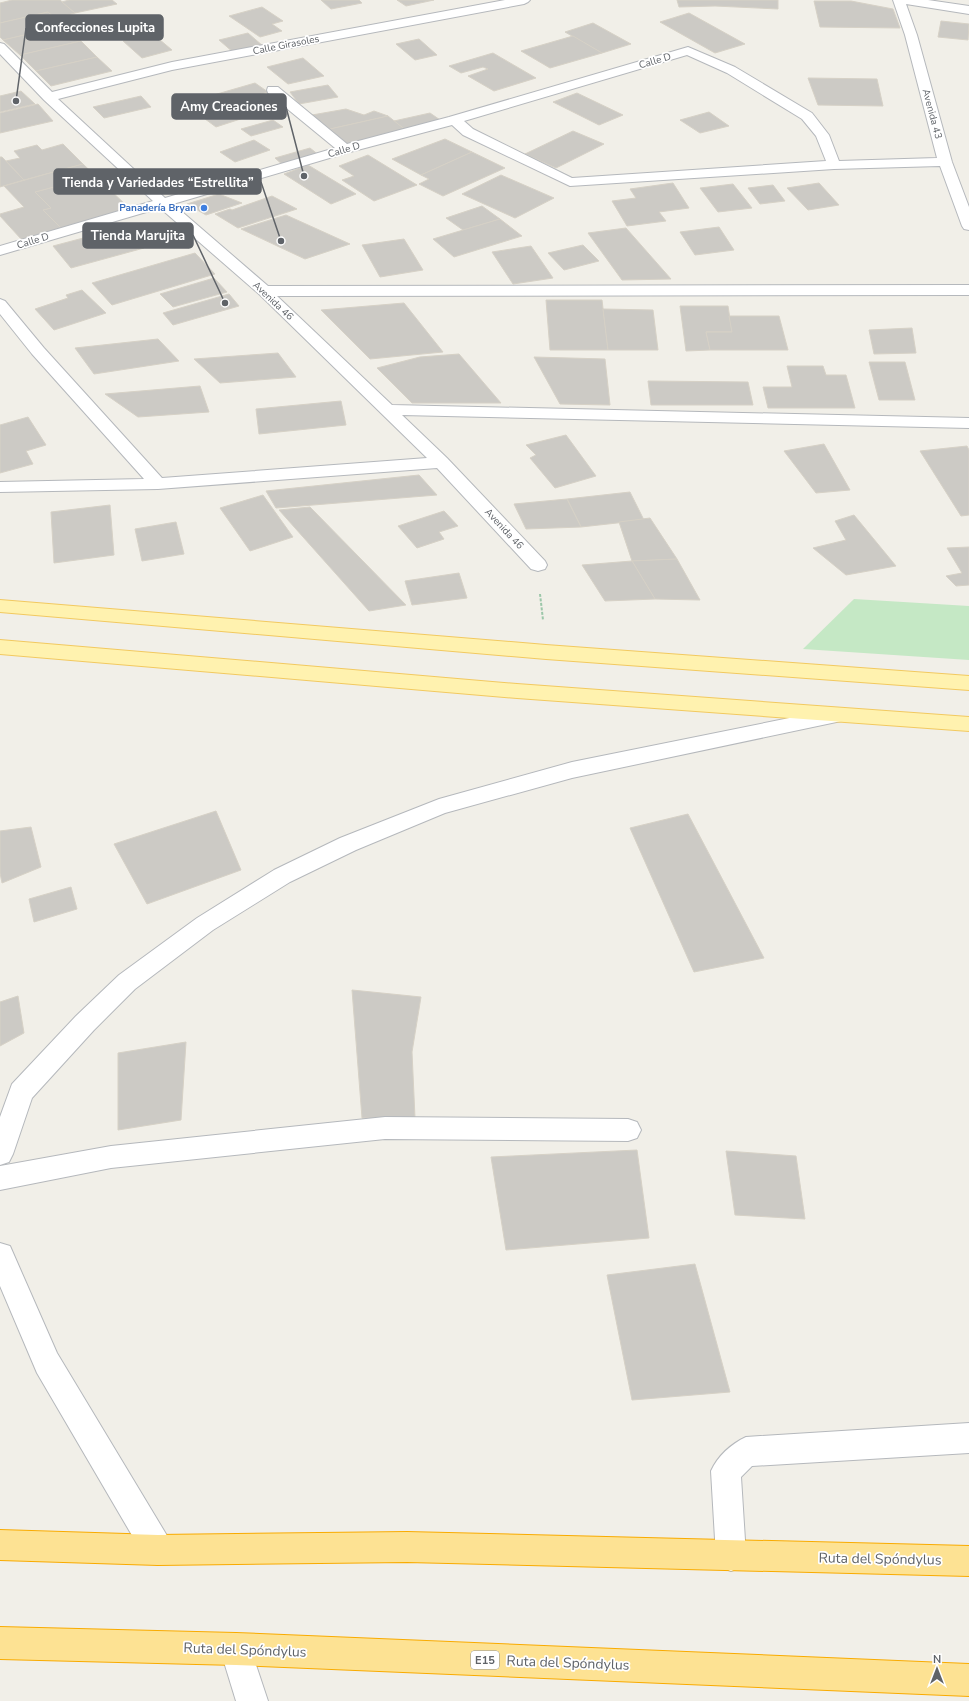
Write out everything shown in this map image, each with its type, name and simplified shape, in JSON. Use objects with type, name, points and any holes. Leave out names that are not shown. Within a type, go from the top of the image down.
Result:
[{"type":"highway","name":"Ruta del Spóndylus","points":[[0,1545],[158,1550],[407,1547],[969,1561]]},
{"type":"highway","name":"Ruta del Spóndylus","points":[[0,1643],[236,1649],[969,1680]]},
{"type":"main road","points":[[0,606],[546,652],[969,683]]},
{"type":"main road","points":[[0,647],[517,691],[969,724]]},
{"type":"street","name":"Calle Girasoles","points":[[49,97],[172,66],[524,0]]},
{"type":"street","name":"Avenida 43","points":[[899,0],[911,36],[946,162],[956,176],[969,226]]},
{"type":"street","points":[[912,1],[969,10]]},
{"type":"street","name":"Avenida 46","points":[[0,47],[49,97],[163,203],[264,292],[441,462],[538,565]]},
{"type":"street","name":"Calle D","points":[[0,251],[345,149],[454,120],[688,51],[731,70],[807,116],[822,135],[834,165]]},
{"type":"street","points":[[273,90],[345,149]]},
{"type":"street","points":[[454,120],[468,132],[570,182],[834,165],[946,162]]},
{"type":"street","points":[[264,292],[969,290]]},
{"type":"street","points":[[0,304],[38,351],[158,484]]},
{"type":"street","points":[[386,410],[969,423]]},
{"type":"street","points":[[0,488],[158,484],[441,462]]},
{"type":"street","points":[[0,1154],[21,1092],[85,1023],[127,982],[205,924],[282,876],[348,844],[439,807],[572,770],[839,715]]},
{"type":"street","points":[[0,1178],[111,1157],[385,1128],[628,1130]]},
{"type":"street","points":[[0,1255],[47,1363],[158,1550]]},
{"type":"street","points":[[731,1556],[726,1470],[746,1452],[969,1438]]},
{"type":"street","points":[[236,1649],[252,1701]]},
{"type":"path","points":[[538,565],[546,652]]},
{"type":"green space","points":[[854,599],[969,606],[969,660],[803,649]]},
{"type":"building","points":[[12,0],[60,0],[75,13],[55,18],[48,12],[0,23],[0,3]]},
{"type":"building","points":[[69,0],[112,0],[117,4],[75,13],[62,2]]},
{"type":"building","points":[[321,0],[359,0],[362,3],[331,9]]},
{"type":"building","points":[[397,0],[434,0],[406,6]]},
{"type":"building","points":[[677,0],[778,0],[778,9],[715,6],[679,7]]},
{"type":"building","points":[[814,1],[851,1],[893,9],[900,28],[820,27]]},
{"type":"building","points":[[262,7],[283,21],[272,24],[282,31],[260,37],[229,16]]},
{"type":"building","points":[[48,12],[63,26],[3,40],[0,37],[0,23]]},
{"type":"building","points":[[689,13],[745,44],[715,53],[660,22]]},
{"type":"building","points":[[941,21],[969,24],[968,40],[938,37]]},
{"type":"building","points":[[593,23],[631,44],[602,53],[565,32]]},
{"type":"building","points":[[63,26],[81,41],[20,55],[3,40]]},
{"type":"building","points":[[248,33],[263,46],[234,53],[219,40]]},
{"type":"building","points":[[153,34],[172,50],[142,58],[123,41]]},
{"type":"building","points":[[573,36],[602,53],[550,68],[521,51]]},
{"type":"building","points":[[419,39],[437,55],[415,60],[396,44]]},
{"type":"building","points":[[81,41],[97,57],[36,71],[20,55]]},
{"type":"building","points":[[493,53],[536,78],[494,91],[468,76],[488,69],[483,67],[461,73],[449,66]]},
{"type":"building","points":[[97,57],[112,71],[51,86],[36,71]]},
{"type":"building","points":[[303,58],[324,76],[288,84],[267,67]]},
{"type":"building","points":[[808,78],[877,79],[883,106],[818,105]]},
{"type":"building","points":[[255,83],[268,92],[206,110],[193,101]]},
{"type":"building","points":[[328,85],[338,97],[299,104],[290,92]]},
{"type":"building","points":[[21,91],[35,104],[0,112],[0,96]]},
{"type":"building","points":[[577,93],[623,115],[599,125],[553,102]]},
{"type":"building","points":[[141,96],[151,107],[104,118],[93,107]]},
{"type":"building","points":[[250,101],[265,111],[216,127],[201,116]]},
{"type":"building","points":[[38,104],[53,121],[0,133],[0,113]]},
{"type":"building","points":[[346,109],[364,115],[374,111],[388,116],[330,129],[312,115]]},
{"type":"building","points":[[709,112],[729,126],[700,133],[680,120]]},
{"type":"building","points":[[430,113],[446,124],[409,133],[394,121]]},
{"type":"building","points":[[388,116],[412,135],[353,149],[330,129]]},
{"type":"building","points":[[273,120],[283,127],[251,136],[241,129]]},
{"type":"building","points":[[573,131],[604,144],[556,168],[525,154]]},
{"type":"building","points":[[445,139],[472,152],[421,175],[392,159]]},
{"type":"building","points":[[254,140],[270,150],[235,162],[220,152]]},
{"type":"building","points":[[63,144],[83,164],[24,180],[6,161],[20,158],[14,151],[37,145],[42,150]]},
{"type":"building","points":[[310,148],[320,156],[284,166],[275,158]]},
{"type":"building","points":[[472,152],[505,168],[443,196],[419,184],[429,179],[421,175]]},
{"type":"building","points":[[368,155],[417,185],[374,201],[342,180],[354,176],[339,166]]},
{"type":"building","points":[[0,157],[2,157],[24,180],[0,187]]},
{"type":"building","points":[[83,164],[129,208],[61,228],[43,210],[51,208],[35,192],[69,183],[57,171]]},
{"type":"building","points":[[308,165],[356,194],[331,204],[284,174]]},
{"type":"building","points":[[57,171],[69,183],[35,192],[51,208],[43,210],[61,228],[21,239],[0,216],[0,214],[24,207],[4,186]]},
{"type":"building","points":[[501,175],[554,198],[515,218],[462,194]]},
{"type":"building","points":[[673,183],[689,208],[659,212],[666,221],[627,226],[612,201],[636,198],[630,189]]},
{"type":"building","points":[[819,183],[839,205],[808,210],[787,188]]},
{"type":"building","points":[[733,184],[752,208],[718,212],[700,188]]},
{"type":"building","points":[[773,185],[785,201],[760,204],[748,188]]},
{"type":"building","points":[[219,194],[242,203],[206,215],[187,204]]},
{"type":"building","points":[[272,196],[297,209],[238,228],[215,214],[230,209],[232,210]]},
{"type":"building","points":[[482,206],[500,219],[463,230],[446,218]]},
{"type":"building","points":[[286,215],[350,244],[305,259],[241,229]]},
{"type":"building","points":[[500,219],[522,236],[454,257],[433,239]]},
{"type":"building","points":[[125,227],[144,248],[71,268],[53,246]]},
{"type":"building","points":[[719,227],[734,250],[695,255],[680,232]]},
{"type":"building","points":[[626,228],[671,279],[622,280],[588,233]]},
{"type":"building","points":[[404,239],[423,270],[380,277],[362,245]]},
{"type":"building","points":[[583,245],[599,261],[564,270],[548,253]]},
{"type":"building","points":[[531,246],[553,278],[513,284],[492,252]]},
{"type":"building","points":[[195,253],[215,274],[112,305],[92,283]]},
{"type":"building","points":[[214,278],[227,292],[173,307],[160,294]]},
{"type":"building","points":[[82,290],[106,313],[54,330],[35,309],[68,298],[66,295]]},
{"type":"building","points":[[229,294],[239,306],[173,325],[163,313]]},
{"type":"building","points":[[546,300],[602,300],[608,350],[550,350]]},
{"type":"building","points":[[404,303],[443,352],[370,359],[321,310]]},
{"type":"building","points":[[680,306],[728,306],[732,332],[706,332],[710,350],[686,351]]},
{"type":"building","points":[[603,309],[653,310],[658,350],[608,350]]},
{"type":"building","points":[[729,316],[779,316],[788,350],[710,350],[706,332],[732,332]]},
{"type":"building","points":[[912,328],[916,353],[874,354],[869,330]]},
{"type":"building","points":[[158,339],[179,361],[94,374],[75,348]]},
{"type":"building","points":[[278,353],[296,377],[220,383],[194,359]]},
{"type":"building","points":[[459,354],[501,403],[412,403],[377,368],[420,357]]},
{"type":"building","points":[[534,357],[605,359],[610,405],[560,404]]},
{"type":"building","points":[[869,362],[905,362],[915,400],[879,400]]},
{"type":"building","points":[[787,366],[823,366],[826,375],[846,375],[855,408],[768,408],[763,387],[792,387]]},
{"type":"building","points":[[648,381],[748,382],[753,405],[651,405]]},
{"type":"building","points":[[200,386],[209,412],[138,417],[105,394]]},
{"type":"building","points":[[341,401],[346,425],[259,434],[256,409]]},
{"type":"building","points":[[28,417],[46,445],[26,451],[33,464],[0,473],[0,425]]},
{"type":"building","points":[[566,435],[596,476],[555,488],[530,458],[536,455],[526,445]]},
{"type":"building","points":[[824,444],[850,490],[816,493],[784,451]]},
{"type":"building","points":[[967,446],[969,450],[969,515],[961,516],[920,451]]},
{"type":"building","points":[[419,475],[437,495],[276,508],[266,491]]},
{"type":"building","points":[[630,492],[644,520],[581,527],[567,499]]},
{"type":"building","points":[[263,495],[293,537],[250,551],[220,508]]},
{"type":"building","points":[[567,499],[581,527],[526,529],[514,504]]},
{"type":"building","points":[[110,505],[114,555],[54,563],[51,512]]},
{"type":"building","points":[[310,507],[406,605],[369,611],[279,510]]},
{"type":"building","points":[[444,511],[458,526],[439,532],[444,539],[417,548],[398,526]]},
{"type":"building","points":[[854,515],[896,566],[846,575],[813,548],[846,540],[835,521]]},
{"type":"building","points":[[650,518],[677,559],[632,561],[619,522]]},
{"type":"building","points":[[176,522],[184,554],[142,561],[135,529]]},
{"type":"building","points":[[969,547],[969,585],[956,586],[946,576],[962,573],[947,548]]},
{"type":"building","points":[[677,559],[700,600],[655,599],[632,561]]},
{"type":"building","points":[[632,561],[655,599],[605,601],[582,565]]},
{"type":"building","points":[[459,573],[467,598],[412,605],[405,581]]},
{"type":"building","points":[[216,811],[241,870],[147,904],[114,844]]},
{"type":"building","points":[[688,814],[764,958],[694,972],[630,828]]},
{"type":"building","points":[[31,827],[41,867],[2,883],[0,873],[0,831]]},
{"type":"building","points":[[71,887],[77,909],[34,922],[29,899]]},
{"type":"building","points":[[352,990],[421,997],[412,1052],[415,1118],[362,1118]]},
{"type":"building","points":[[18,996],[24,1033],[0,1046],[0,1002]]},
{"type":"building","points":[[186,1042],[181,1120],[118,1130],[118,1053]]},
{"type":"building","points":[[637,1150],[649,1238],[506,1250],[491,1157]]},
{"type":"building","points":[[726,1151],[796,1156],[805,1219],[735,1215]]},
{"type":"building","points":[[695,1264],[730,1392],[632,1400],[607,1275]]},
{"type":"place","name":"Confecciones Lupita","points":[[16,101]]},
{"type":"place","name":"Amy Creaciones","points":[[304,176]]},
{"type":"place","name":"Panadería Bryan","points":[[204,208]]},
{"type":"place","name":"Tienda y Variedades “Estrellita”","points":[[281,241]]},
{"type":"place","name":"Tienda Marujita","points":[[225,303]]}]
